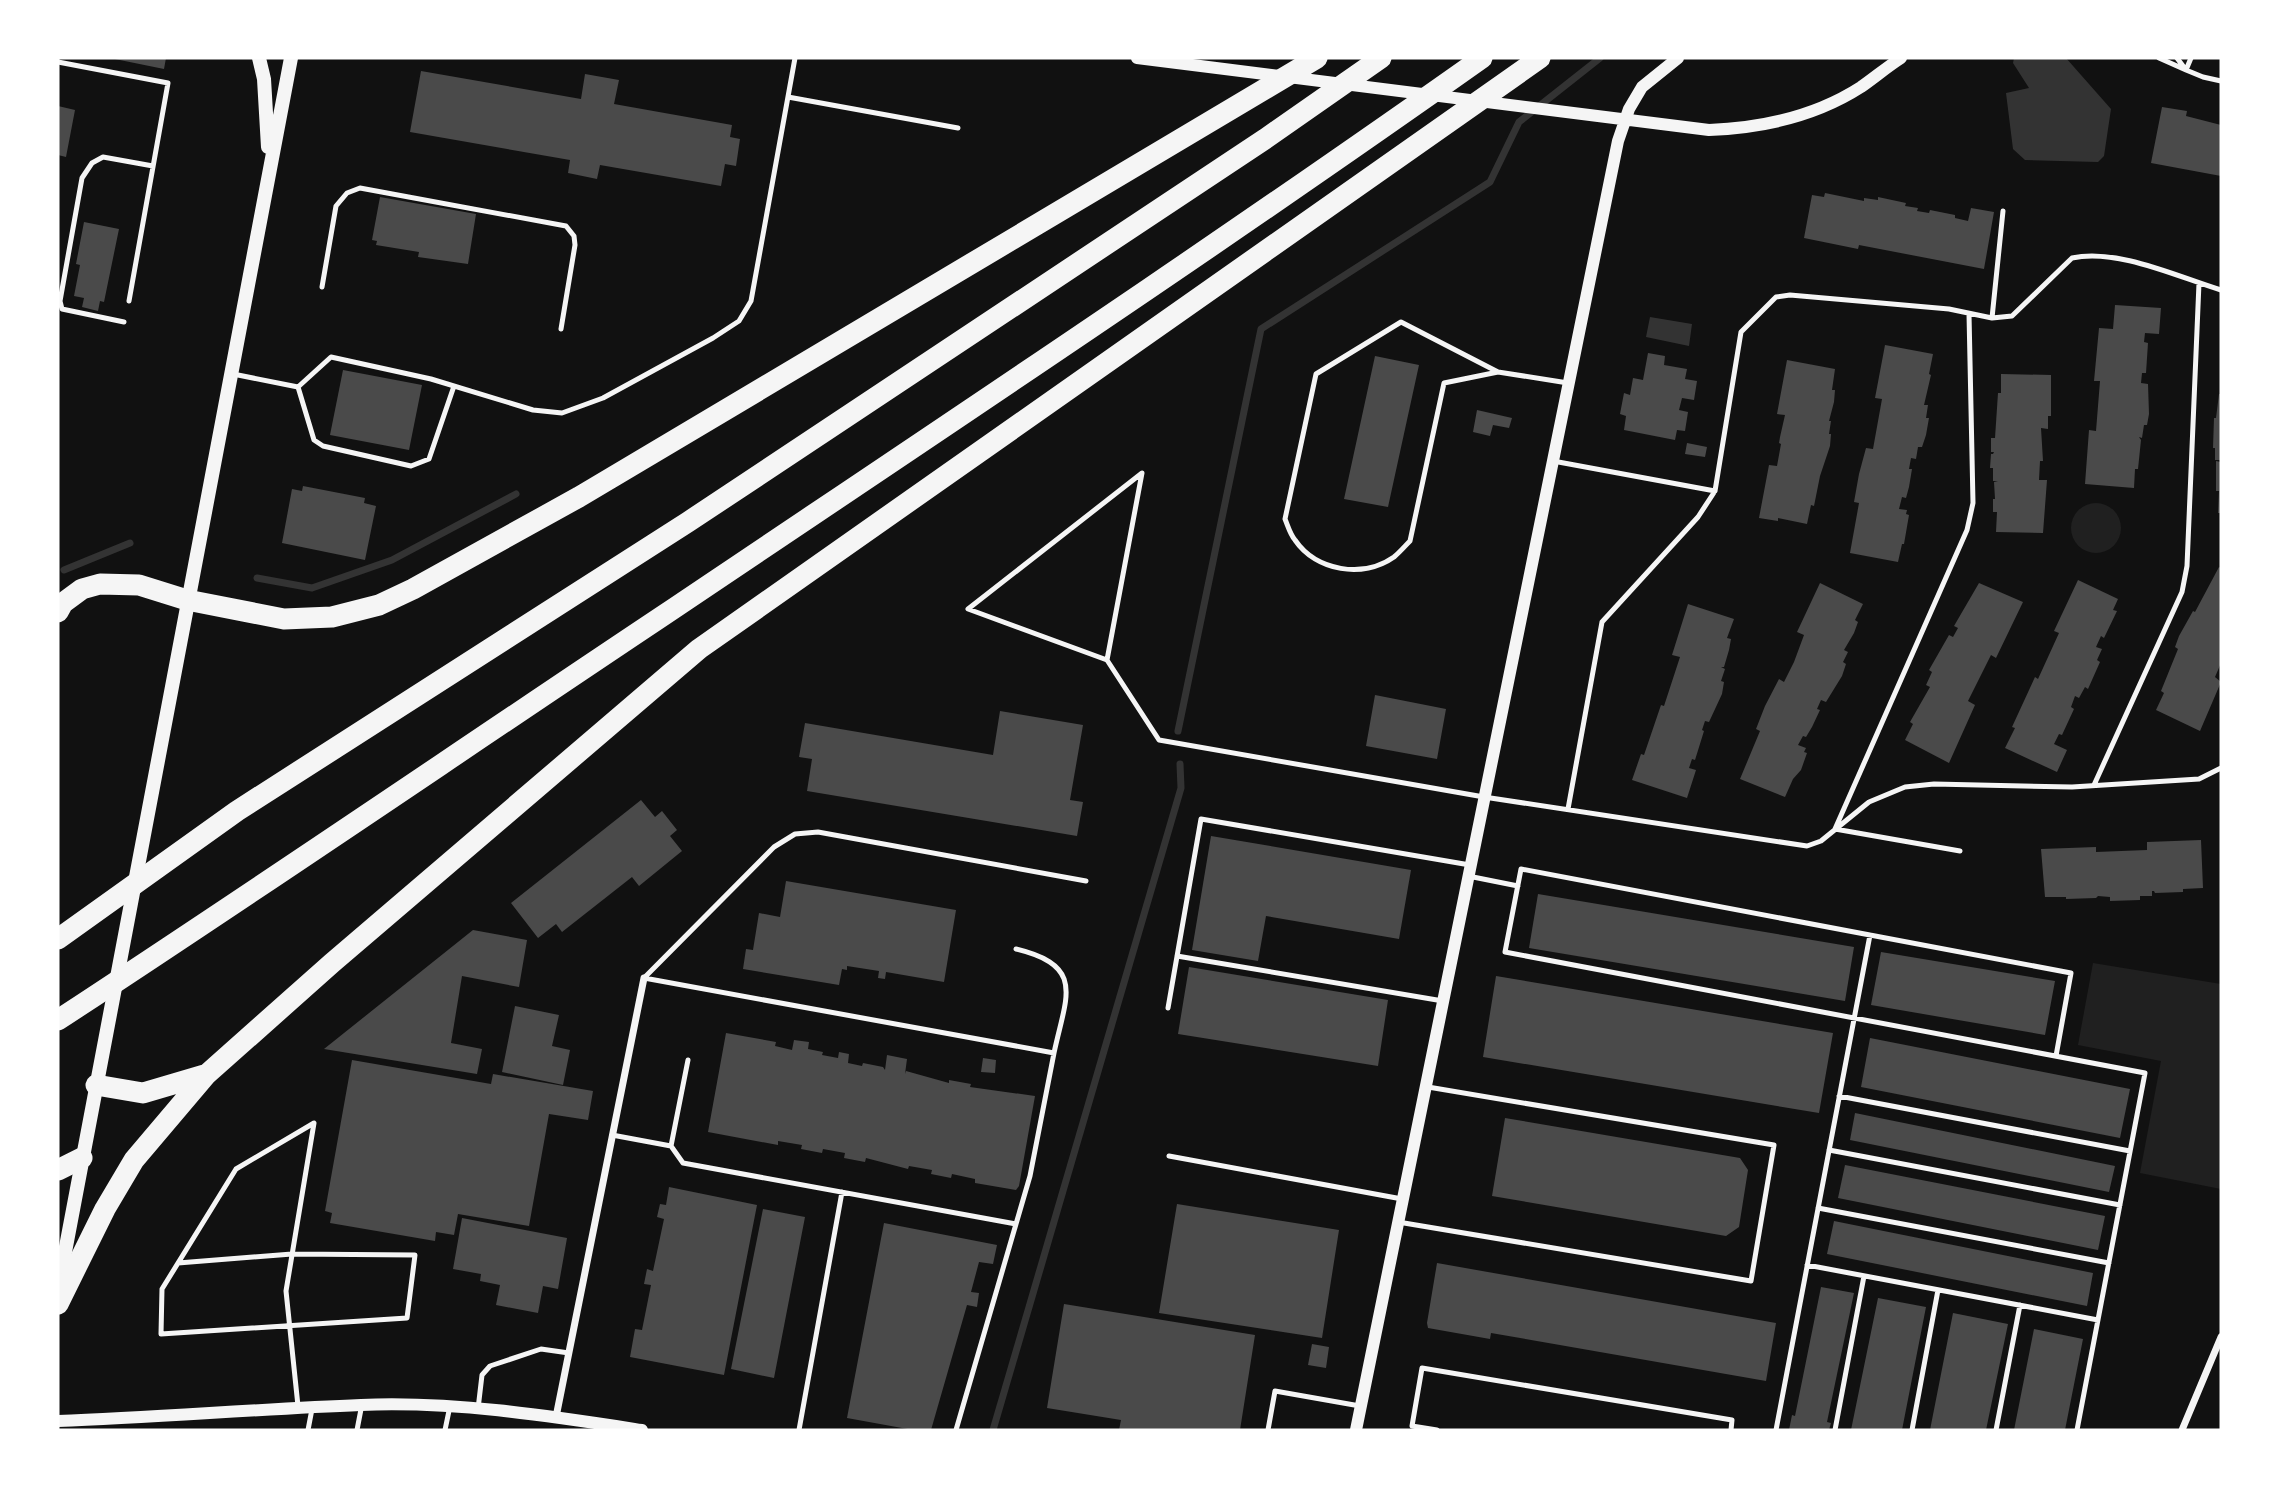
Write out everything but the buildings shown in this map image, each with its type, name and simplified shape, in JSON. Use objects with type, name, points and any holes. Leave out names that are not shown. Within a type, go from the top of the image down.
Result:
[{"type":"highway","points":[[58,612],[64,603],[82,589],[100,583],[139,585],[187,600],[284,619],[309,620],[379,605],[413,589],[591,490],[1317,58]]},
{"type":"highway","points":[[58,939],[237,811],[688,522],[1265,139],[1381,58]]},
{"type":"highway","points":[[58,1020],[978,406],[1357,147],[1482,58]]},
{"type":"highway","points":[[58,1304],[105,1209],[134,1160],[206,1074],[699,649],[1540,58]]},
{"type":"highway","points":[[96,1085],[143,1093],[206,1074]]},
{"type":"highway","points":[[58,1170],[82,1158]]},
{"type":"main road","points":[[259,58],[264,79],[270,169]]},
{"type":"main road","points":[[58,1289],[291,58]]},
{"type":"street","points":[[1138,58],[1709,130],[1746,129],[1783,121],[1821,107],[1858,89],[1900,58]]},
{"type":"street","points":[[1356,1430],[1618,141],[1629,109],[1642,87],[1678,58]]},
{"type":"street","points":[[556,1417],[644,978]]},
{"type":"street","points":[[2182,1430],[2221,1337]]},
{"type":"street","points":[[58,1422],[362,1405],[450,1406],[556,1417],[642,1430]]},
{"type":"lane","points":[[298,387],[331,358],[454,386],[533,410],[568,412],[603,398],[739,321],[751,301],[795,58]]},
{"type":"lane","points":[[2159,58],[2203,77],[2221,81]]},
{"type":"lane","points":[[2177,58],[2186,70]]},
{"type":"lane","points":[[2186,70],[2191,58]]},
{"type":"lane","points":[[58,62],[168,83],[129,301]]},
{"type":"lane","points":[[788,97],[958,128]]},
{"type":"lane","points":[[124,322],[62,309],[60,301],[82,178],[92,163],[103,157],[153,166]]},
{"type":"lane","points":[[321,287],[336,206],[347,193],[360,188],[566,226],[574,236],[575,245],[561,329]]},
{"type":"lane","points":[[1992,318],[2003,211]]},
{"type":"lane","points":[[1568,809],[1602,622],[1698,517],[1715,491],[1741,332],[1776,297],[1790,295],[1949,309],[1992,318],[2012,316],[2072,258],[2085,255],[2129,261],[2221,290]]},
{"type":"lane","points":[[2094,786],[2182,592],[2187,566],[2199,283]]},
{"type":"lane","points":[[1835,829],[1968,530],[1973,503],[1969,314]]},
{"type":"lane","points":[[1498,372],[1444,383],[1410,541],[1394,557],[1374,567],[1352,570],[1330,566],[1310,555],[1295,540],[1285,520],[1316,374],[1401,322],[1498,372],[1569,383]]},
{"type":"lane","points":[[230,373],[298,387]]},
{"type":"lane","points":[[298,387],[314,440],[323,446],[411,466],[429,459],[454,386]]},
{"type":"lane","points":[[1553,461],[1715,491]]},
{"type":"lane","points":[[1107,660],[1142,473],[968,609],[1107,660],[1160,740],[1484,797],[1807,846],[1821,841],[1869,802],[1905,787],[1934,784],[2094,786],[2199,779],[2221,768]]},
{"type":"lane","points":[[1168,1008],[1200,819],[1469,871],[1518,886]]},
{"type":"lane","points":[[1835,829],[1960,851]]},
{"type":"lane","points":[[644,978],[774,848],[795,834],[818,832],[1086,881]]},
{"type":"lane","points":[[2056,1056],[2071,973],[1521,869],[1505,952],[2145,1073],[2077,1430]]},
{"type":"lane","points":[[1776,1430],[1870,935]]},
{"type":"lane","points":[[956,1430],[1030,1176],[1066,981],[1058,967],[1039,955],[1016,949]]},
{"type":"lane","points":[[1177,956],[1443,1001]]},
{"type":"lane","points":[[644,978],[1054,1053]]},
{"type":"lane","points":[[671,1146],[688,1060]]},
{"type":"lane","points":[[1398,1222],[1751,1281],[1774,1145],[1425,1087]]},
{"type":"lane","points":[[1839,1096],[2130,1151]]},
{"type":"lane","points":[[178,1263],[292,1254],[415,1255],[407,1318],[290,1324],[160,1334],[162,1289],[178,1263],[236,1169],[314,1123],[292,1254],[286,1291],[290,1324],[298,1409]]},
{"type":"lane","points":[[612,1135],[671,1146],[683,1163],[1016,1224]]},
{"type":"lane","points":[[1829,1150],[2120,1205]]},
{"type":"lane","points":[[1169,1156],[1402,1199]]},
{"type":"lane","points":[[799,1430],[842,1192]]},
{"type":"lane","points":[[1818,1208],[2109,1264]]},
{"type":"lane","points":[[1807,1265],[2098,1320]]},
{"type":"lane","points":[[1835,1430],[1864,1276]]},
{"type":"lane","points":[[1912,1430],[1938,1290]]},
{"type":"lane","points":[[1996,1430],[2020,1306]]},
{"type":"lane","points":[[478,1409],[482,1376],[490,1366],[541,1349],[569,1353]]},
{"type":"lane","points":[[1437,1430],[1412,1428],[1422,1368],[1732,1420],[1731,1430]]},
{"type":"lane","points":[[1268,1430],[1275,1391],[1361,1406]]},
{"type":"lane","points":[[357,1430],[362,1405]]},
{"type":"lane","points":[[445,1430],[450,1406]]},
{"type":"lane","points":[[308,1430],[312,1409]]},
{"type":"shaded area","points":[[2014,58],[2066,58],[2111,109],[2104,156],[2098,162],[2025,160],[2013,149],[2006,93],[2029,88],[2013,63]]},
{"type":"shaded area","points":[[1650,317],[1692,324],[1689,346],[1646,337]]},
{"type":"shaded area","points":[[2096,503],[2114,510],[2121,528],[2114,546],[2096,553],[2078,546],[2071,528],[2078,510]]},
{"type":"shaded area","points":[[2093,963],[2221,984],[2221,1189],[2140,1173],[2161,1061],[2078,1045]]},
{"type":"waterway","points":[[1178,731],[1261,329],[1490,182],[1519,122],[1600,58]]},
{"type":"waterway","points":[[257,578],[312,588],[392,560],[516,494]]},
{"type":"waterway","points":[[64,570],[130,543]]},
{"type":"waterway","points":[[993,1430],[1181,788],[1180,764]]}]
